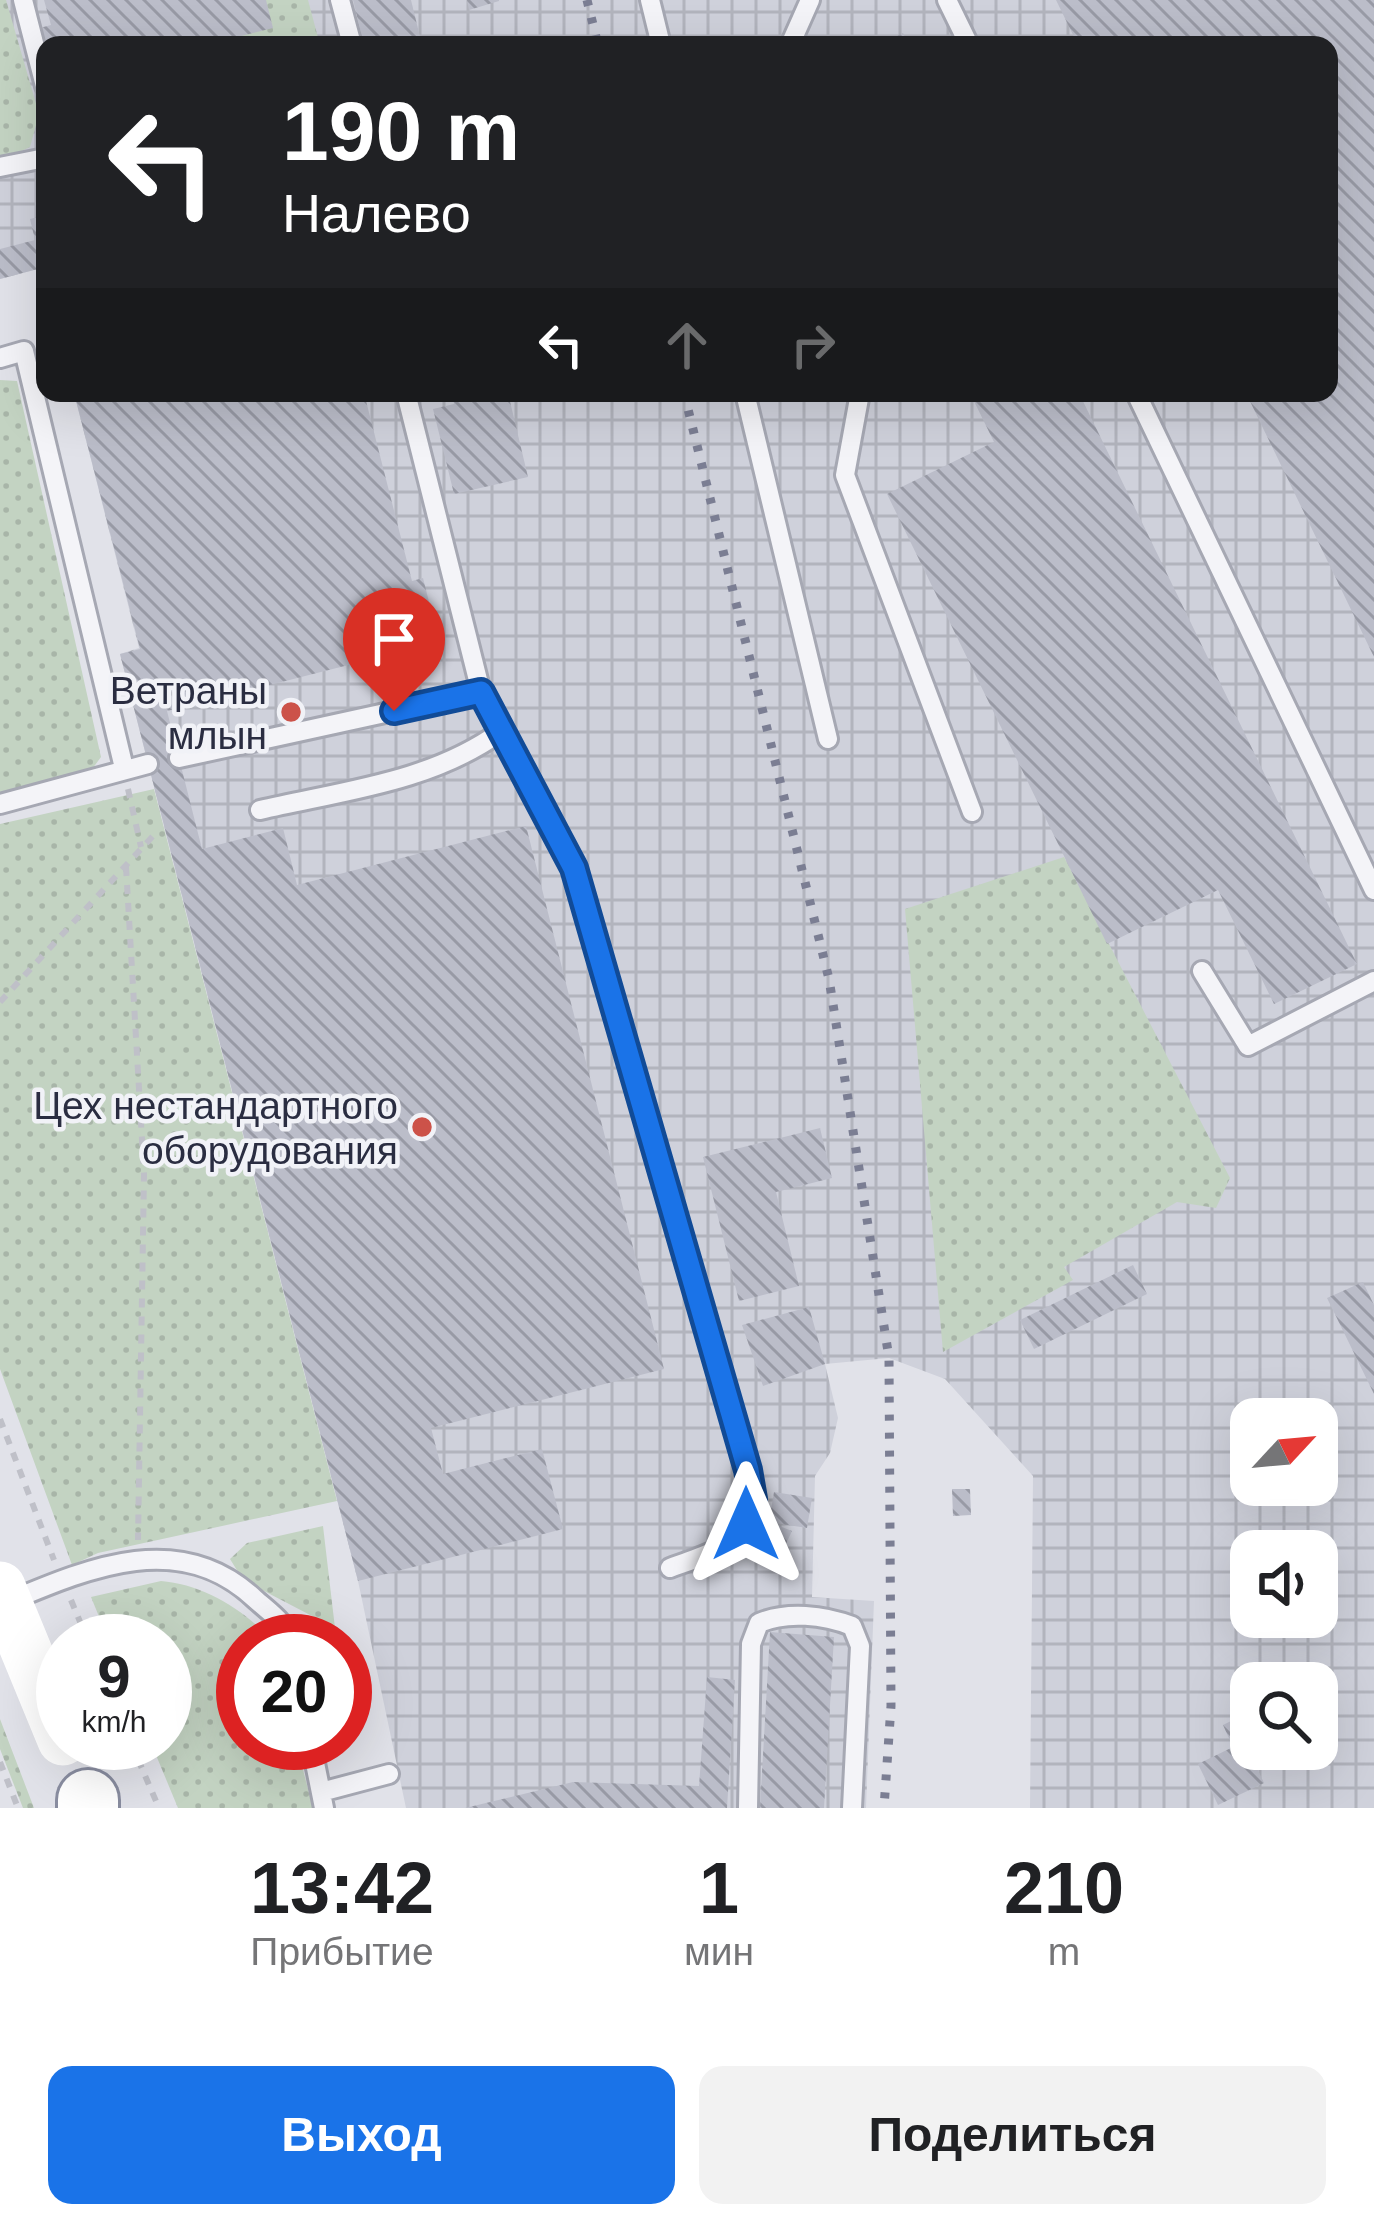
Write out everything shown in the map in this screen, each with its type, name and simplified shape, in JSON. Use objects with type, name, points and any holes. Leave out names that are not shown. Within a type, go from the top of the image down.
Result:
[{"type":"main road","points":[[3,1594],[36,1674]]},
{"type":"main road","points":[[75,1770],[89,1806]]},
{"type":"lane","points":[[23,0],[36,51]]},
{"type":"lane","points":[[340,0],[350,36]]},
{"type":"lane","points":[[650,0],[659,36]]},
{"type":"lane","points":[[794,36],[810,0]]},
{"type":"lane","points":[[947,0],[965,36]]},
{"type":"lane","points":[[0,167],[36,160]]},
{"type":"lane","points":[[0,358],[24,351],[36,401]]},
{"type":"lane","points":[[36,402],[124,768]]},
{"type":"lane","points":[[408,402],[481,692],[574,868],[748,1470],[753,1499],[746,1524],[715,1551],[670,1568]]},
{"type":"lane","points":[[747,402],[828,739]]},
{"type":"lane","points":[[858,402],[845,475],[971,812]]},
{"type":"lane","points":[[1140,402],[1374,890]]},
{"type":"lane","points":[[179,758],[481,692]]},
{"type":"lane","points":[[260,810],[434,770],[473,752],[500,732]]},
{"type":"lane","points":[[0,805],[148,764]]},
{"type":"lane","points":[[1202,971],[1248,1046],[1374,981]]},
{"type":"lane","points":[[3,1594],[137,1558],[166,1557],[243,1588],[271,1614]]},
{"type":"lane","points":[[748,1808],[751,1644],[759,1623],[776,1615],[834,1619],[851,1626],[860,1646],[852,1808]]},
{"type":"lane","points":[[316,1770],[322,1800],[389,1774]]},
{"type":"path","points":[[124,768],[141,847]]},
{"type":"path","points":[[0,1002],[153,836]]},
{"type":"path","points":[[126,867],[144,1174],[137,1558]]},
{"type":"path","points":[[0,1419],[77,1614]]},
{"type":"path","points":[[0,1762],[18,1808]]},
{"type":"path","points":[[143,1770],[159,1808]]},
{"type":"shaded area","points":[[0,0],[1374,0],[1374,1808],[1030,1808],[1033,1476],[945,1379],[889,1358],[825,1364],[838,1418],[830,1453],[815,1476],[812,1597],[874,1601],[866,1808],[406,1808],[372,1647],[372,1614],[365,1614],[120,654],[139,648],[76,402],[1338,402],[1338,36],[36,36],[36,270],[0,279]]},
{"type":"green space","points":[[0,0],[6,0],[36,104],[36,125],[30,147],[0,161]]},
{"type":"green space","points":[[266,0],[308,0],[318,36],[218,36]]},
{"type":"green space","points":[[0,380],[17,381],[101,757],[87,776],[0,797]]},
{"type":"green space","points":[[154,789],[337,1501],[98,1553],[72,1565],[0,1369],[0,824]]},
{"type":"green space","points":[[1064,857],[1230,1178],[1216,1208],[1177,1202],[1064,1267],[1073,1280],[943,1352],[905,909]]},
{"type":"green space","points":[[323,1526],[333,1614],[308,1614],[243,1580],[230,1559],[247,1543]]},
{"type":"green space","points":[[161,1581],[191,1587],[242,1614],[216,1614],[216,1770],[303,1770],[313,1808],[178,1808],[162,1770],[192,1770],[192,1614],[98,1614],[91,1597]]},
{"type":"green space","points":[[0,1719],[34,1808],[23,1808],[0,1749]]},
{"type":"building","points":[[44,0],[266,0],[273,28],[241,36],[38,36],[36,29],[51,25]]},
{"type":"building","points":[[353,0],[411,0],[420,36],[362,36]]},
{"type":"building","points":[[467,0],[499,0],[499,1],[469,10]]},
{"type":"building","points":[[1056,0],[1374,0],[1374,657],[1250,402],[1338,402],[1338,36],[1074,36]]},
{"type":"building","points":[[36,217],[36,269],[0,279],[0,249],[35,240],[30,219]]},
{"type":"building","name":"Цех нестандартного оборудования","points":[[76,402],[366,402],[412,581],[423,578],[439,642],[167,711],[202,849],[283,828],[297,885],[526,826],[664,1369],[431,1428],[443,1474],[542,1449],[563,1529],[358,1581],[120,654],[140,649]]},
{"type":"building","points":[[510,402],[528,477],[454,494],[433,409]]},
{"type":"building","points":[[974,402],[1083,402],[1357,964],[1274,1004],[1218,890],[1107,944],[887,494],[994,442]]},
{"type":"building","points":[[820,1128],[832,1178],[776,1192],[799,1286],[739,1301],[703,1157]]},
{"type":"building","points":[[1133,1265],[1147,1294],[1034,1349],[1020,1320]]},
{"type":"building","points":[[1363,1282],[1374,1305],[1374,1394],[1327,1298]]},
{"type":"building","points":[[809,1307],[825,1364],[763,1386],[742,1325]]},
{"type":"building","points":[[952,1489],[970,1489],[971,1515],[953,1516]]},
{"type":"building","points":[[774,1492],[812,1498],[807,1528],[769,1522]]},
{"type":"building","points":[[769,1522],[792,1531],[782,1552],[760,1541]]},
{"type":"building","points":[[770,1632],[834,1637],[824,1808],[760,1808]]},
{"type":"building","points":[[707,1677],[735,1680],[727,1808],[465,1808],[573,1782],[699,1786]]},
{"type":"building","points":[[1230,1748],[1230,1770],[1258,1770],[1264,1783],[1218,1805],[1198,1764]]},
{"type":"railway","points":[[587,0],[596,36]]},
{"type":"railway","points":[[686,402],[829,979],[889,1358],[891,1706],[884,1808]]},
{"type":"place","name":"Ветраны млын","points":[[291,712]]},
{"type":"place","name":"Цех нестандартного оборудования","points":[[422,1127]]},
{"type":"route","points":[[394,711],[481,692],[574,868],[748,1470],[753,1499],[746,1524]]}]
